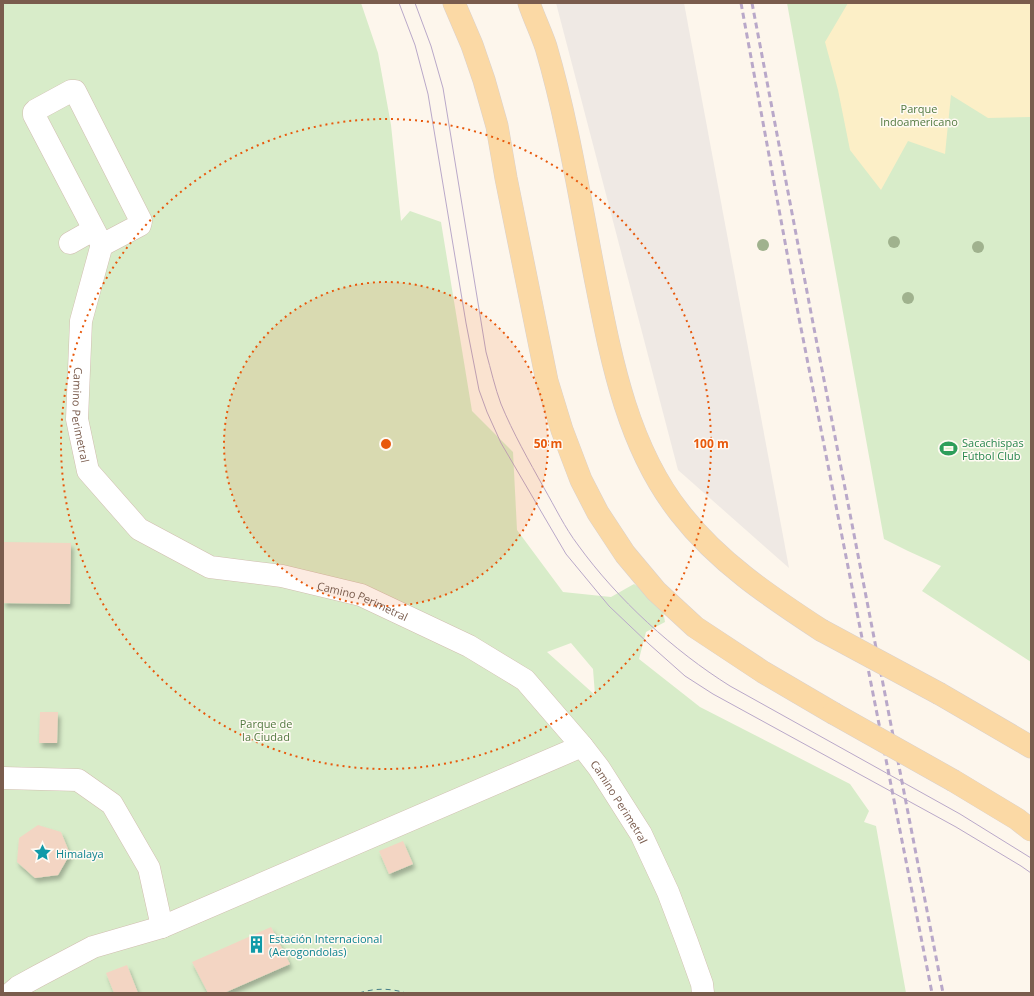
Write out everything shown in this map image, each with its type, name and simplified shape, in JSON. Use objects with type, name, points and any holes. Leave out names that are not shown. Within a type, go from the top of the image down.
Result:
[{"type":"main road","points":[[454,3],[472,45],[497,126],[547,381],[581,480],[598,513],[625,554],[656,591],[695,627],[763,672],[954,781],[1017,819],[1031,830]]},
{"type":"main road","points":[[529,3],[545,45],[560,100],[607,336],[619,384],[636,437],[654,474],[679,512],[712,550],[750,582],[778,602],[821,630],[940,694],[1031,747]]},
{"type":"street","points":[[70,243],[98,237],[140,225],[141,222],[75,92],[71,91],[36,110],[34,115],[98,237]]},
{"type":"street","name":"Camino Perimetral","points":[[98,237],[81,321],[77,419],[88,471],[139,529],[210,567],[282,576],[362,596],[469,646],[524,680],[582,746],[599,768],[641,834],[668,892],[704,993]]},
{"type":"street","points":[[11,993],[18,987],[93,947],[162,927],[582,746]]},
{"type":"street","points":[[3,778],[78,780],[112,804],[149,868],[162,927]]},
{"type":"shaded area","points":[[556,3],[684,3],[789,568],[678,470]]},
{"type":"green space","name":"Parque de la Ciudad","points":[[3,3],[361,3],[378,53],[391,125],[401,221],[410,211],[441,222],[472,411],[513,452],[517,530],[563,592],[611,597],[634,584],[662,604],[665,622],[646,632],[639,659],[700,707],[850,784],[869,811],[864,822],[876,826],[906,993],[3,993]],"holes":[[[571,643],[593,669],[595,695],[547,652]]]},
{"type":"green space","name":"Parque Indoamericano","points":[[787,3],[1031,3],[1031,662],[922,591],[941,566],[884,539]]},
{"type":"sand","points":[[848,3],[1031,3],[1031,117],[988,118],[951,95],[945,154],[908,141],[881,190],[850,150],[838,90],[825,42]]},
{"type":"building","points":[[3,542],[71,543],[70,604],[3,603]]},
{"type":"building","points":[[40,712],[58,712],[57,743],[39,743]]},
{"type":"building","points":[[38,825],[61,832],[70,854],[58,875],[35,878],[17,862],[19,838]]},
{"type":"building","points":[[403,841],[413,864],[389,874],[379,851]]},
{"type":"building","name":"Estación Internacional (Aerogondolas)","points":[[271,927],[290,964],[224,993],[208,993],[192,962]]},
{"type":"building","points":[[127,965],[138,993],[114,993],[106,973]]},
{"type":"ferry route","points":[[359,993],[382,989],[406,993]]},
{"type":"tram line","points":[[399,3],[415,45],[428,94],[466,323],[479,390],[501,443],[566,554],[609,606],[685,676],[713,694],[956,827],[1031,873]]},
{"type":"tram line","points":[[415,3],[431,46],[443,88],[486,352],[495,385],[501,404],[516,436],[573,538],[593,565],[628,604],[688,657],[709,672],[730,686],[960,814],[1031,858]]},
{"type":"railway","points":[[741,3],[799,318],[932,993]]},
{"type":"railway","points":[[752,3],[943,993]]},
{"type":"place","name":"Sacachispas Fútbol Club","points":[[949,448]]},
{"type":"place","name":"Himalaya","points":[[43,853]]},
{"type":"place","name":"Estación Internacional (Aerogondolas)","points":[[256,944]]}]
